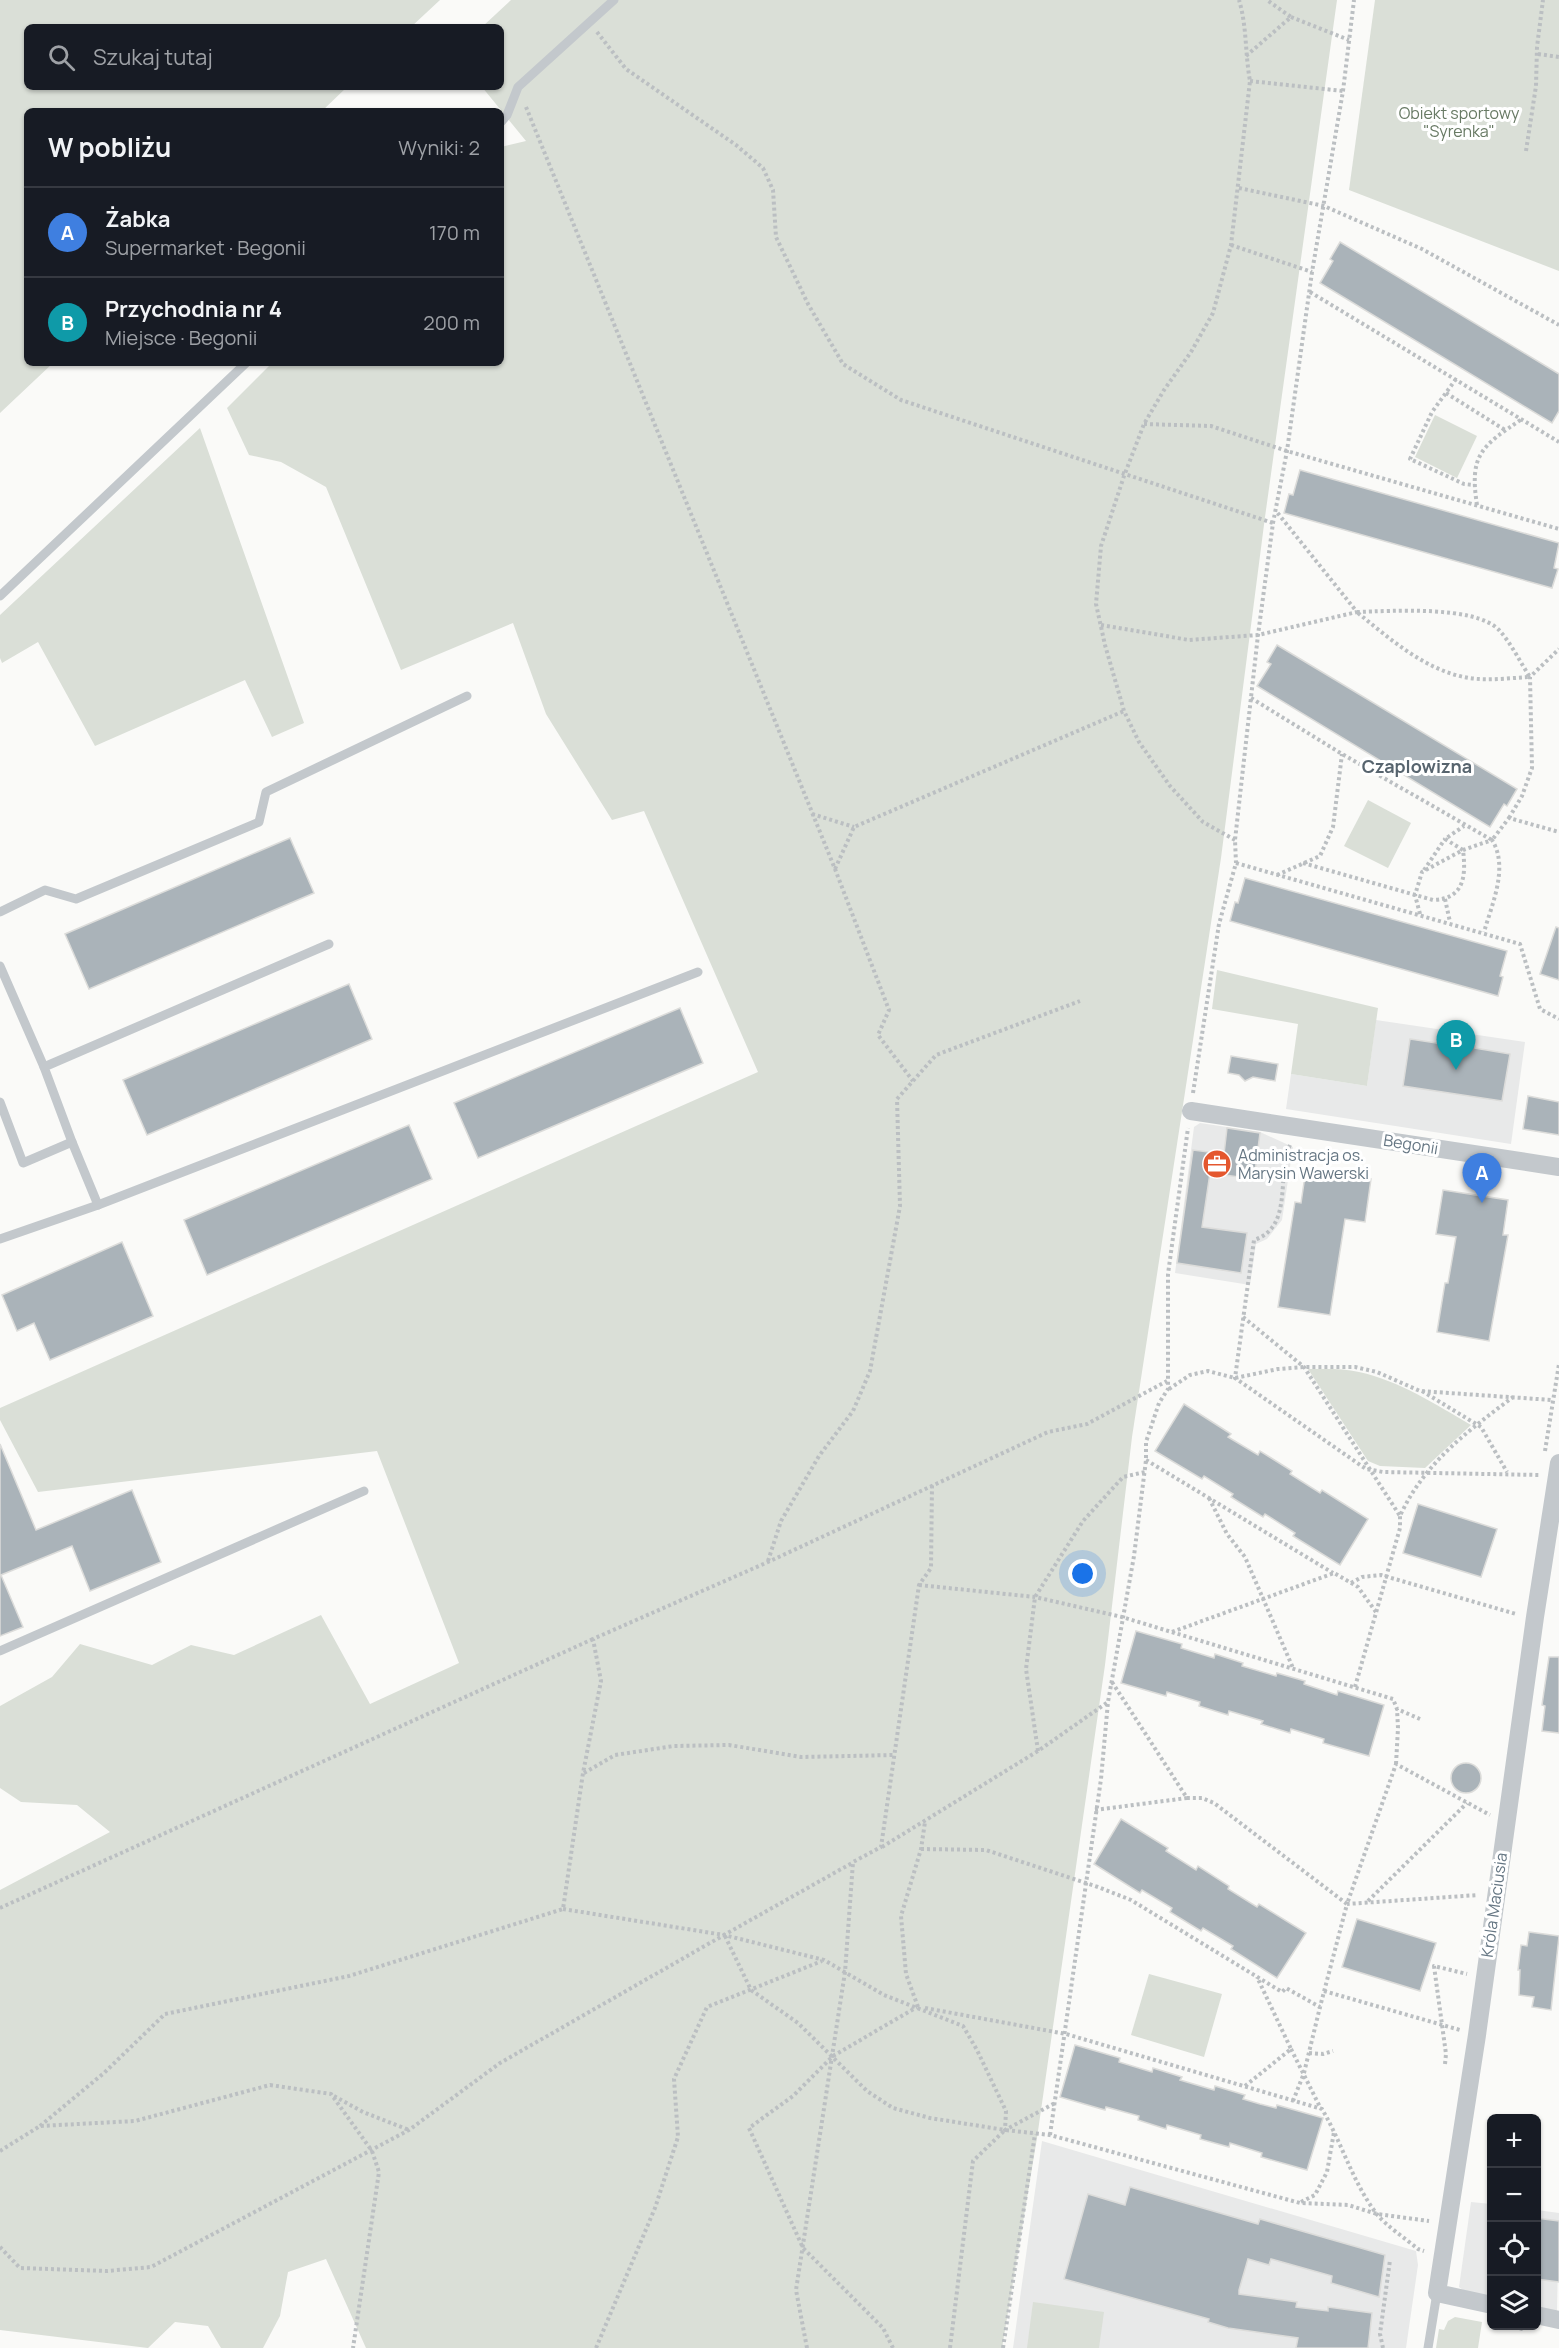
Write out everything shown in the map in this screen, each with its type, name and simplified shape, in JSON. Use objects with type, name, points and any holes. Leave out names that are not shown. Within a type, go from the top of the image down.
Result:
[{"type":"street","name":"Begonii","points":[[1191,1111],[1559,1167]]},
{"type":"street","name":"Króla Maciusia","points":[[1437,2293],[1558,1470]]},
{"type":"street","points":[[1437,2293],[1487,2304]]},
{"type":"street","points":[[1541,2316],[1559,2320]]},
{"type":"lane","points":[[504,119],[518,87],[614,0]]},
{"type":"lane","points":[[0,596],[243,366]]},
{"type":"lane","points":[[0,912],[45,890],[76,899],[259,822],[266,792],[467,696]]},
{"type":"lane","points":[[44,1067],[330,944]]},
{"type":"lane","points":[[0,966],[44,1067],[98,1205]]},
{"type":"lane","points":[[0,1239],[98,1205],[698,972]]},
{"type":"lane","points":[[0,1102],[23,1163],[72,1142]]},
{"type":"lane","points":[[0,1652],[364,1491]]},
{"type":"lane","points":[[1428,2348],[1437,2293]]},
{"type":"path","points":[[1235,840],[1203,822],[1170,786],[1139,742],[1124,711],[1096,604],[1101,546],[1124,476],[1144,424],[1164,390],[1191,352],[1213,313],[1231,245],[1250,81],[1245,57],[1243,13],[1239,0]]},
{"type":"path","points":[[1268,0],[1291,17],[1349,40]]},
{"type":"path","points":[[1168,1389],[1168,1274],[1219,924],[1236,863],[1235,840],[1273,523],[1287,451],[1312,272],[1343,91],[1354,0]]},
{"type":"path","points":[[1526,151],[1536,86],[1537,47],[1543,0]]},
{"type":"path","points":[[1245,57],[1291,17]]},
{"type":"path","points":[[589,22],[626,69],[736,146],[763,168],[774,190],[776,237],[808,304],[843,364],[901,400],[1124,476],[1273,523]]},
{"type":"path","points":[[1538,54],[1559,57]]},
{"type":"path","points":[[1250,81],[1343,91]]},
{"type":"path","points":[[518,87],[836,869],[889,1010],[878,1035],[912,1081]]},
{"type":"path","points":[[1239,188],[1324,206],[1422,249],[1559,325]]},
{"type":"path","points":[[1231,245],[1312,272]]},
{"type":"path","points":[[1310,292],[1559,442]]},
{"type":"path","points":[[1456,379],[1432,412],[1410,459],[1464,484],[1474,485]]},
{"type":"path","points":[[1446,393],[1505,430]]},
{"type":"path","points":[[1477,506],[1473,473],[1477,458],[1484,448],[1522,419]]},
{"type":"path","points":[[1144,424],[1211,426],[1287,451],[1559,529]]},
{"type":"path","points":[[1275,511],[1358,612],[1403,650],[1446,671],[1468,678],[1530,677],[1559,649]]},
{"type":"path","points":[[1101,625],[1189,640],[1258,635],[1358,612],[1435,612],[1464,615],[1489,622],[1499,630],[1530,677],[1532,768],[1522,796],[1492,840],[1463,850],[1422,872]]},
{"type":"path","points":[[1251,698],[1464,826],[1492,840],[1498,849],[1498,880],[1484,932]]},
{"type":"path","points":[[812,814],[854,826],[1124,711]]},
{"type":"path","points":[[1277,875],[1320,856],[1333,827],[1342,754]]},
{"type":"path","points":[[1509,818],[1559,832]]},
{"type":"path","points":[[836,869],[854,826]]},
{"type":"path","points":[[1420,914],[1415,894],[1422,872],[1445,839],[1464,826]]},
{"type":"path","points":[[1445,839],[1463,850]]},
{"type":"path","points":[[1303,863],[1434,900],[1445,899],[1460,888],[1466,871],[1463,850]]},
{"type":"path","points":[[1236,863],[1520,944],[1540,1010],[1559,1019]]},
{"type":"path","points":[[1445,899],[1450,923]]},
{"type":"path","points":[[768,1562],[781,1521],[819,1456],[853,1411],[870,1371],[900,1206],[897,1098],[936,1055],[1080,1001]]},
{"type":"path","points":[[1236,1378],[1242,1317],[1254,1240],[1265,1237],[1278,1220],[1288,1149],[1295,1141]]},
{"type":"path","points":[[1242,1317],[1304,1366],[1400,1516]]},
{"type":"path","points":[[1236,1378],[1304,1366],[1355,1367],[1377,1372],[1420,1390],[1481,1427],[1507,1473]]},
{"type":"path","points":[[1050,2135],[1066,2034],[1108,1702],[1134,1556],[1145,1472],[1146,1443],[1159,1403],[1168,1389],[1190,1375],[1208,1371],[1236,1378],[1362,1466],[1372,1470],[1425,1473],[1507,1473],[1558,1470]]},
{"type":"path","points":[[0,1908],[768,1562],[1048,1432],[1087,1424],[1168,1380]]},
{"type":"path","points":[[1420,1390],[1552,1400]]},
{"type":"path","points":[[1355,1688],[1400,1528],[1400,1516],[1411,1494],[1425,1473],[1477,1424],[1513,1397]]},
{"type":"path","points":[[1146,1460],[1351,1583],[1367,1596],[1376,1612]]},
{"type":"path","points":[[1038,1752],[1026,1669],[1035,1597],[1083,1521],[1123,1477],[1145,1472]]},
{"type":"path","points":[[881,1847],[919,1585],[931,1568],[932,1485]]},
{"type":"path","points":[[1209,1498],[1227,1534],[1245,1557],[1293,1669]]},
{"type":"path","points":[[1172,1632],[1334,1573]]},
{"type":"path","points":[[1351,1583],[1362,1577],[1375,1575],[1386,1577],[1505,1613],[1535,1617]]},
{"type":"path","points":[[919,1585],[1035,1597],[1122,1617],[1394,1699],[1398,1728],[1396,1764],[1347,1904],[1304,2073],[1293,2101]]},
{"type":"path","points":[[563,1909],[583,1773],[601,1681],[593,1639]]},
{"type":"path","points":[[1112,1682],[1187,1798]]},
{"type":"path","points":[[0,2247],[20,2268],[107,2271],[151,2267],[409,2130],[500,2063],[925,1822],[1038,1752],[1108,1702]]},
{"type":"path","points":[[1397,1709],[1420,1719]]},
{"type":"path","points":[[583,1773],[615,1755],[674,1746],[729,1745],[801,1756],[895,1755]]},
{"type":"path","points":[[1396,1764],[1494,1817]]},
{"type":"path","points":[[1095,1810],[1202,1798],[1214,1803],[1347,1904],[1481,1895]]},
{"type":"path","points":[[1368,1901],[1467,1803]]},
{"type":"path","points":[[918,2007],[906,1974],[901,1916],[921,1849],[925,1822]]},
{"type":"path","points":[[921,1849],[986,1850],[1044,1868],[1131,1900],[1282,1992],[1286,1989],[1320,2007]]},
{"type":"path","points":[[807,2348],[796,2289],[845,1972],[853,1862]]},
{"type":"path","points":[[0,2151],[40,2126],[104,2073],[165,2014],[349,1976],[563,1909],[724,1935],[824,1960],[884,1995],[963,2026],[1006,2111],[1005,2130]]},
{"type":"path","points":[[724,1935],[751,1990],[798,2023],[867,2091],[893,2108],[930,2118],[1050,2135],[1300,2203],[1348,2205],[1377,2214],[1447,2224]]},
{"type":"path","points":[[596,2348],[655,2208],[678,2137],[674,2079],[707,2007],[824,1960]]},
{"type":"path","points":[[1445,2064],[1446,2054],[1440,2025],[1434,1966],[1469,1975]]},
{"type":"path","points":[[1257,1976],[1291,2049],[1334,2130],[1350,2169],[1377,2214],[1418,2249],[1428,2253]]},
{"type":"path","points":[[1324,1991],[1461,2030]]},
{"type":"path","points":[[893,2348],[883,2328],[803,2248],[749,2128],[793,2096],[833,2056],[918,2007],[1066,2034],[1322,2109]]},
{"type":"path","points":[[1244,2086],[1291,2049]]},
{"type":"path","points":[[1309,2053],[1323,2055],[1333,2051]]},
{"type":"path","points":[[40,2126],[135,2121],[270,2085],[331,2094],[363,2112],[409,2130]]},
{"type":"path","points":[[331,2094],[372,2151],[379,2172],[352,2348]]},
{"type":"path","points":[[950,2348],[973,2161],[1005,2130],[1055,2103]]},
{"type":"path","points":[[1300,2203],[1315,2195],[1327,2172],[1334,2130]]},
{"type":"path","points":[[1004,2348],[1035,2134]]},
{"type":"path","points":[[1383,2348],[1380,2334],[1390,2260]]},
{"type":"shaded area","points":[[1376,1020],[1525,1042],[1511,1144],[1286,1109],[1291,1074],[1367,1086]]},
{"type":"shaded area","points":[[1200,1123],[1260,1132],[1293,1147],[1282,1220],[1267,1239],[1256,1244],[1250,1285],[1175,1273],[1194,1127]]},
{"type":"shaded area","points":[[1042,2141],[1416,2251],[1418,2265],[1406,2348],[1013,2348]]},
{"type":"shaded area","points":[[1471,2202],[1487,2204],[1487,2296],[1459,2287]]},
{"type":"shaded area","points":[[1541,2211],[1559,2213],[1557,2312],[1541,2308]]},
{"type":"green space","points":[[0,0],[440,0],[414,24],[24,24],[24,90],[344,90],[325,108],[24,108],[24,366],[50,366],[0,413]]},
{"type":"green space","points":[[511,0],[1337,0],[1265,517],[1221,858],[1132,1437],[1105,1665],[1037,2138],[1002,2348],[366,2348],[326,2259],[288,2272],[280,2316],[263,2348],[221,2348],[208,2326],[175,2322],[148,2348],[0,2330],[0,1890],[110,1832],[77,1805],[21,1802],[0,1788],[0,1706],[52,1677],[80,1644],[152,1665],[191,1645],[234,1655],[321,1615],[370,1704],[459,1663],[377,1451],[38,1492],[0,1420],[0,1408],[758,1072],[644,811],[612,820],[546,714],[513,623],[401,670],[326,487],[281,462],[249,455],[227,408],[269,366],[504,366],[504,146],[526,141],[504,114],[504,108],[499,108],[484,90],[504,90],[504,24],[485,24]]},
{"type":"green space","name":"Obiekt sportowy \"Syrenka\"","points":[[1375,0],[1559,0],[1559,271],[1349,190]]},
{"type":"green space","points":[[1435,415],[1477,436],[1457,478],[1415,457]]},
{"type":"green space","points":[[200,428],[304,723],[272,737],[245,680],[95,746],[38,642],[2,663],[0,615]]},
{"type":"green space","points":[[1368,800],[1411,823],[1388,868],[1344,846]]},
{"type":"green space","points":[[1217,970],[1378,1008],[1367,1086],[1291,1074],[1298,1024],[1212,1009]]},
{"type":"green space","points":[[1308,1369],[1347,1370],[1389,1381],[1471,1425],[1425,1468],[1380,1466],[1368,1461]]},
{"type":"green space","points":[[1149,1974],[1222,1994],[1204,2057],[1131,2035]]},
{"type":"green space","points":[[1033,2302],[1104,2312],[1099,2348],[1027,2348]]},
{"type":"green space","points":[[1455,2317],[1482,2322],[1478,2348],[1436,2348],[1439,2329],[1444,2330],[1448,2321]]},
{"type":"building","points":[[1340,242],[1559,374],[1559,411],[1552,423],[1320,283],[1333,261],[1330,259]]},
{"type":"building","points":[[1300,470],[1559,543],[1554,568],[1558,569],[1552,588],[1284,513],[1289,494],[1293,495]]},
{"type":"building","points":[[1277,645],[1517,789],[1507,806],[1504,804],[1490,827],[1257,686],[1271,664],[1267,662]]},
{"type":"building","points":[[290,838],[314,893],[89,989],[65,934]]},
{"type":"building","points":[[1245,878],[1507,951],[1500,976],[1503,977],[1498,996],[1230,921]]},
{"type":"building","points":[[1556,927],[1559,928],[1559,980],[1540,974]]},
{"type":"building","points":[[349,984],[372,1039],[147,1135],[123,1080]]},
{"type":"building","points":[[680,1008],[703,1063],[478,1158],[454,1103]]},
{"type":"building","points":[[1410,1039],[1456,1046],[1457,1043],[1510,1054],[1502,1101],[1403,1086]]},
{"type":"building","points":[[1231,1056],[1278,1064],[1275,1081],[1253,1077],[1245,1081],[1239,1075],[1228,1073]]},
{"type":"building","points":[[1528,1096],[1559,1102],[1559,1135],[1523,1129]]},
{"type":"building","points":[[409,1125],[432,1179],[207,1275],[184,1220]]},
{"type":"building","points":[[1227,1128],[1260,1133],[1254,1179],[1210,1173],[1202,1227],[1247,1233],[1241,1273],[1177,1263],[1193,1150],[1224,1154]]},
{"type":"building","points":[[1306,1169],[1371,1179],[1365,1222],[1345,1219],[1330,1315],[1278,1307],[1295,1202],[1301,1203]]},
{"type":"building","points":[[1443,1190],[1508,1200],[1503,1235],[1508,1235],[1489,1341],[1437,1332],[1456,1237],[1436,1234]]},
{"type":"building","points":[[122,1242],[153,1316],[50,1360],[34,1323],[17,1331],[2,1295]]},
{"type":"building","points":[[1184,1404],[1231,1434],[1228,1437],[1258,1455],[1260,1451],[1292,1471],[1290,1474],[1320,1493],[1322,1490],[1368,1519],[1340,1565],[1293,1536],[1295,1533],[1265,1514],[1263,1517],[1231,1497],[1233,1494],[1204,1476],[1202,1479],[1155,1451]]},
{"type":"building","points":[[0,1444],[36,1530],[132,1490],[161,1562],[90,1591],[72,1546],[1,1575],[23,1627],[0,1636]]},
{"type":"building","points":[[1418,1504],[1497,1529],[1481,1577],[1403,1553]]},
{"type":"building","points":[[1136,1631],[1182,1644],[1181,1648],[1214,1658],[1215,1654],[1243,1663],[1242,1666],[1276,1676],[1277,1673],[1305,1681],[1304,1684],[1337,1695],[1338,1691],[1384,1705],[1369,1756],[1323,1743],[1324,1739],[1291,1729],[1290,1733],[1261,1724],[1263,1721],[1229,1711],[1228,1715],[1199,1706],[1200,1702],[1167,1692],[1166,1696],[1121,1683]]},
{"type":"building","points":[[1549,1657],[1559,1657],[1559,1733],[1542,1731],[1545,1706],[1542,1705]]},
{"type":"building","points":[[1466,1763],[1477,1767],[1481,1778],[1477,1789],[1466,1793],[1455,1789],[1451,1778],[1455,1767]]},
{"type":"building","points":[[1121,1819],[1168,1848],[1166,1851],[1196,1870],[1198,1866],[1257,1907],[1259,1904],[1306,1933],[1277,1978],[1231,1949],[1233,1946],[1203,1928],[1201,1931],[1170,1912],[1172,1908],[1142,1890],[1140,1893],[1094,1864]]},
{"type":"building","points":[[1357,1919],[1436,1943],[1420,1991],[1342,1967]]},
{"type":"building","points":[[1529,1932],[1559,1936],[1551,2010],[1532,2007],[1534,1997],[1519,1995],[1520,1970],[1518,1970],[1521,1945],[1527,1946]]},
{"type":"building","points":[[1075,2045],[1120,2058],[1119,2062],[1152,2072],[1153,2068],[1182,2077],[1180,2080],[1214,2090],[1215,2086],[1245,2095],[1243,2099],[1276,2108],[1277,2105],[1323,2118],[1307,2170],[1261,2157],[1262,2153],[1230,2143],[1229,2147],[1200,2139],[1201,2135],[1167,2125],[1166,2129],[1138,2120],[1139,2116],[1106,2107],[1105,2110],[1060,2097]]},
{"type":"building","points":[[1130,2187],[1258,2224],[1260,2219],[1385,2255],[1379,2297],[1331,2283],[1332,2276],[1271,2259],[1269,2265],[1248,2259],[1239,2290],[1239,2294],[1297,2302],[1296,2307],[1328,2311],[1328,2307],[1372,2313],[1368,2348],[1296,2348],[1298,2338],[1228,2328],[1208,2322],[1209,2319],[1064,2279],[1088,2194],[1125,2205]]},
{"type":"building","points":[[1541,2219],[1559,2221],[1559,2282],[1541,2280]]},
{"type":"place","name":"Przychodnia nr 4","points":[[1456,1070]]},
{"type":"place","name":"Administracja os. Marysin Wawerski","points":[[1217,1164]]},
{"type":"place","name":"Żabka","points":[[1482,1203]]},
{"type":"district","name":"Czaplowizna","points":[[1417,767]]}]
